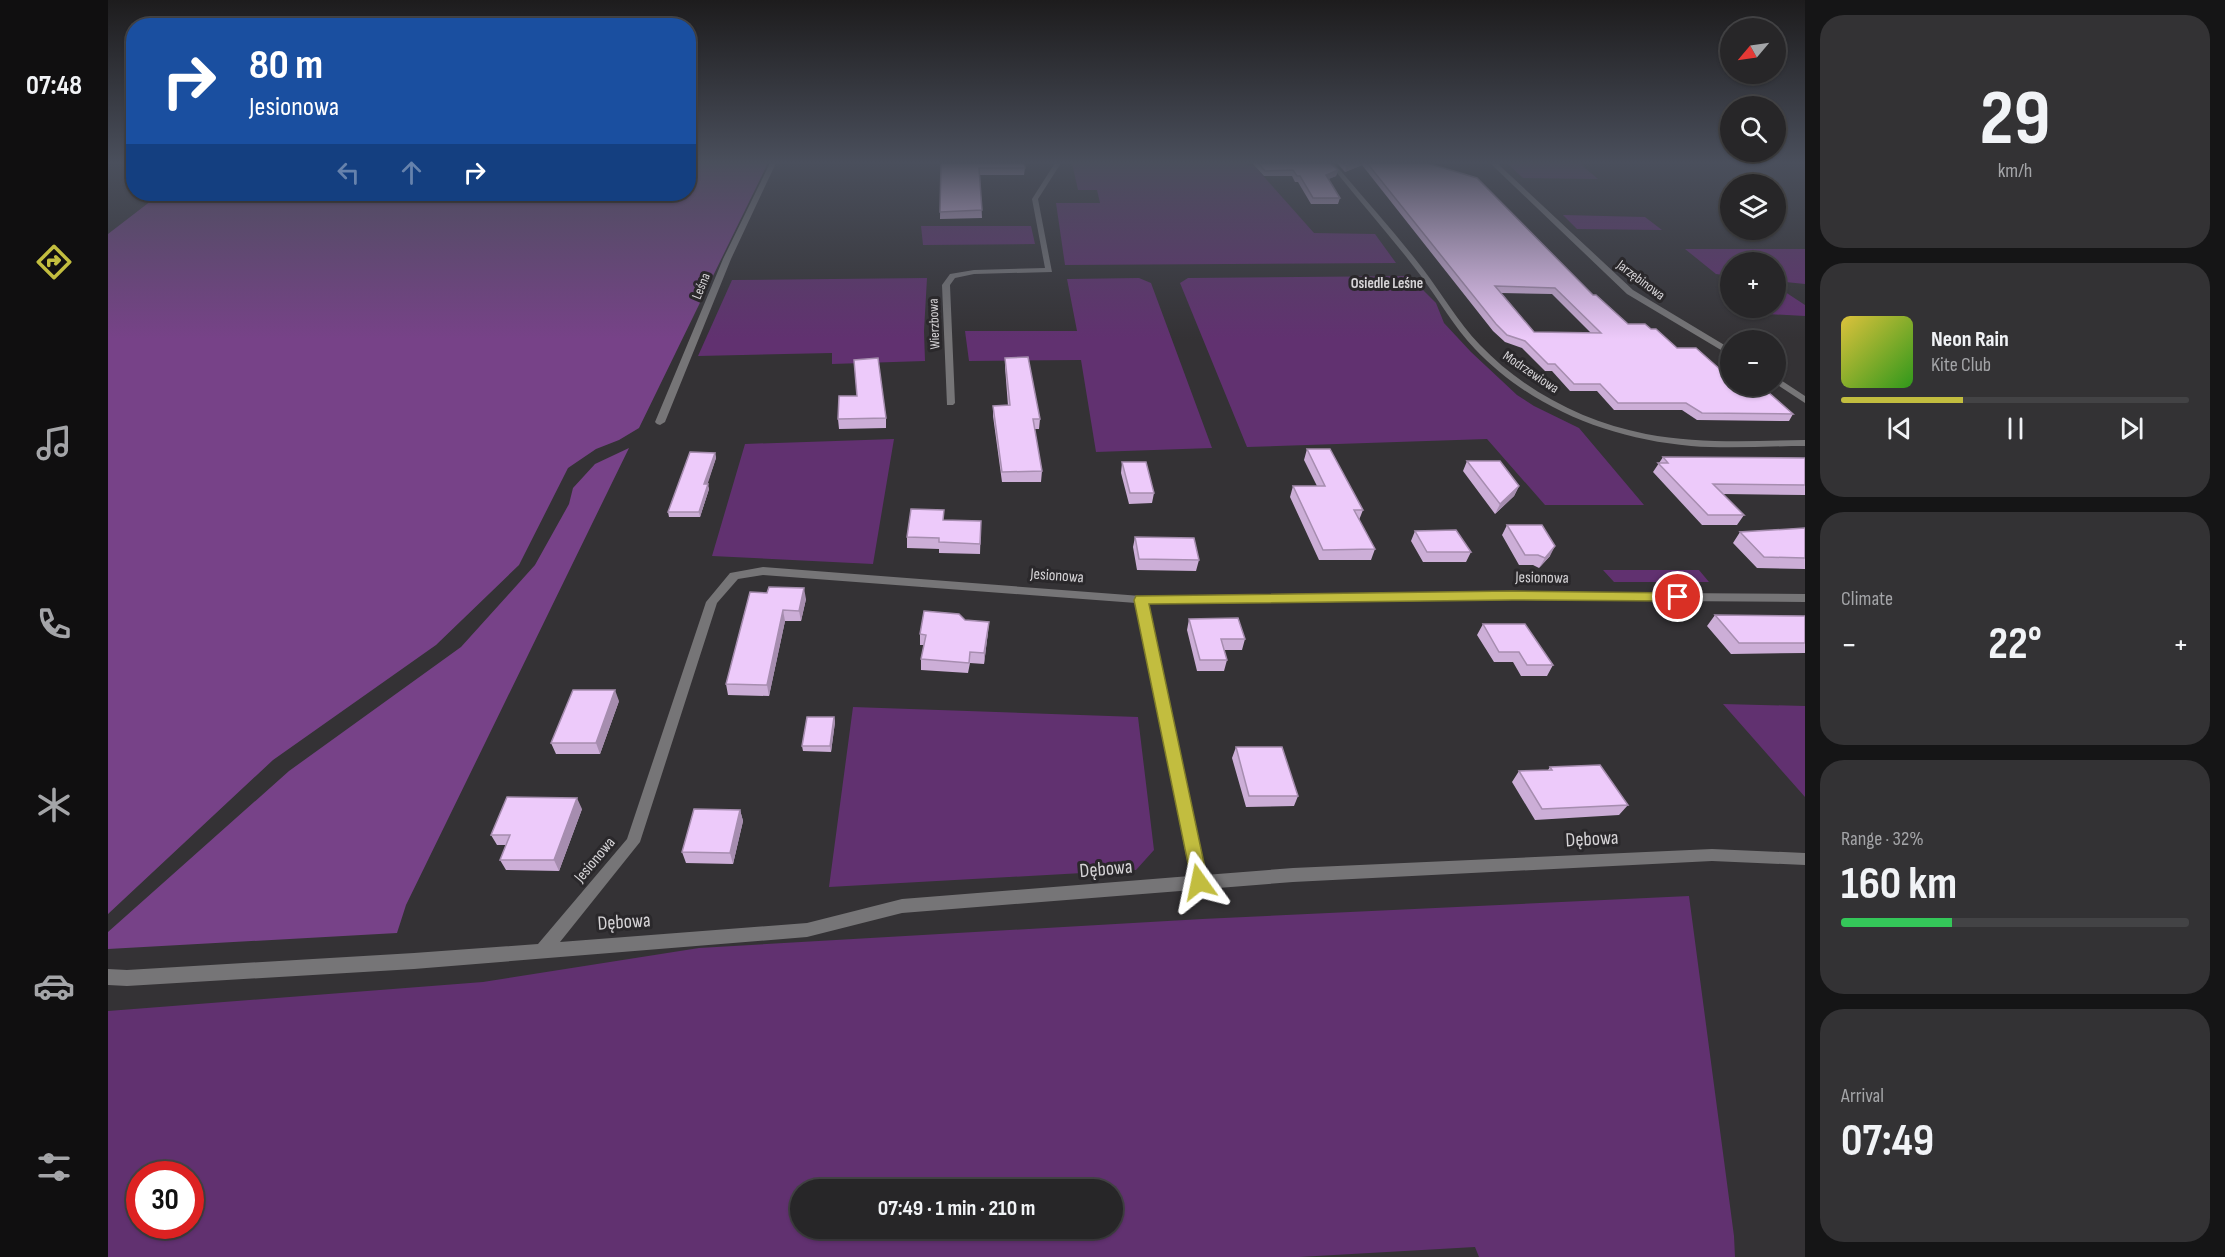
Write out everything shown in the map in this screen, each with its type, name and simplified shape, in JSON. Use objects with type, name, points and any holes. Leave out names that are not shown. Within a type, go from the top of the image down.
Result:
[{"type":"street","name":"Leśna","points":[[660,422],[727,259],[745,222]]},
{"type":"street","name":"Wierzbowa","points":[[950,403],[946,285],[953,276],[974,272],[1049,270],[1039,222]]},
{"type":"street","name":"Modrzewiowa","points":[[1380,222],[1418,267],[1475,345],[1491,361],[1540,396],[1574,414],[1639,436],[1709,444],[1805,443]]},
{"type":"street","name":"Jarzębinowa","points":[[1555,222],[1630,292],[1720,346]]},
{"type":"street","points":[[1786,387],[1805,400]]},
{"type":"street","name":"Jesionowa","points":[[544,949],[633,842],[712,602],[734,576],[763,571],[1141,600],[1501,596],[1805,598]]},
{"type":"street","points":[[1141,600],[1199,882]]},
{"type":"street","name":"Dębowa","points":[[108,977],[127,978],[414,961],[807,930],[902,906],[1199,882],[1602,859],[1712,855],[1805,859]]},
{"type":"shaded area","points":[[124,222],[739,222],[639,428],[619,440],[596,449],[568,468],[519,565],[436,645],[273,760],[108,914],[108,234]]},
{"type":"shaded area","points":[[1059,222],[1304,222],[1314,233],[1375,234],[1396,263],[1065,265]]},
{"type":"shaded area","points":[[1570,222],[1651,222],[1662,230],[1577,229]]},
{"type":"shaded area","points":[[921,226],[1031,226],[1035,244],[923,245]]},
{"type":"shaded area","points":[[1685,249],[1805,249],[1805,284],[1786,282],[1786,252],[1720,252],[1720,275],[1716,274]]},
{"type":"shaded area","points":[[1409,276],[1436,303],[1444,323],[1471,352],[1517,395],[1579,428],[1644,505],[1545,505],[1487,439],[1247,447],[1180,283],[1188,278]]},
{"type":"shaded area","points":[[927,278],[925,361],[832,364],[832,353],[698,356],[732,280]]},
{"type":"shaded area","points":[[1139,278],[1151,283],[1212,448],[1096,452],[1081,360],[969,361],[965,331],[1077,331],[1067,279]]},
{"type":"shaded area","points":[[1786,293],[1805,305],[1805,316],[1786,315]]},
{"type":"shaded area","points":[[894,439],[873,564],[712,556],[745,444]]},
{"type":"shaded area","points":[[629,448],[406,905],[397,933],[108,949],[108,932],[289,771],[461,647],[535,565],[569,504],[573,488],[595,464]]},
{"type":"shaded area","points":[[1603,570],[1699,570],[1709,582],[1614,582]]},
{"type":"shaded area","points":[[1723,704],[1805,706],[1805,797]]},
{"type":"shaded area","points":[[853,707],[1138,717],[1154,850],[1136,870],[829,887]]},
{"type":"shaded area","points":[[1689,896],[1735,1257],[1479,1257],[1475,1247],[1299,1257],[108,1257],[108,1011],[483,982],[699,948],[1202,919]]},
{"type":"building","points":[[1414,222],[1520,222],[1593,295],[1596,295],[1628,324],[1645,324],[1651,329],[1656,329],[1677,348],[1696,348],[1720,369],[1720,396],[1773,396],[1793,414],[1702,413],[1686,403],[1618,403],[1600,384],[1574,384],[1555,364],[1548,364],[1525,341],[1507,335],[1496,324]],"holes":[[[1495,286],[1555,288],[1601,333],[1534,332]]]},
{"type":"building","points":[[1028,357],[1040,419],[1033,419],[1042,471],[1002,472],[993,406],[1010,405],[1005,358]]},
{"type":"building","points":[[878,358],[886,418],[838,419],[839,396],[857,396],[854,360]]},
{"type":"building","points":[[1307,449],[1330,449],[1363,510],[1354,510],[1375,549],[1323,550],[1293,486],[1325,486]]},
{"type":"building","points":[[690,452],[715,453],[704,484],[708,484],[699,512],[668,512]]},
{"type":"building","points":[[1663,457],[1805,458],[1805,485],[1713,484],[1744,515],[1708,515],[1658,463],[1668,463]]},
{"type":"building","points":[[1467,461],[1500,461],[1519,486],[1500,504]]},
{"type":"building","points":[[1122,462],[1146,462],[1154,493],[1130,493]]},
{"type":"building","points":[[911,509],[944,510],[943,520],[981,521],[980,544],[939,542],[939,538],[907,537]]},
{"type":"building","points":[[1507,525],[1542,525],[1555,546],[1545,558],[1538,555],[1525,555]]},
{"type":"building","points":[[1805,528],[1805,558],[1764,557],[1740,532]]},
{"type":"building","points":[[1456,530],[1471,552],[1427,552],[1415,531]]},
{"type":"building","points":[[1135,537],[1194,538],[1199,560],[1139,559]]},
{"type":"building","points":[[769,587],[804,588],[799,611],[783,610],[767,685],[726,684],[750,592],[767,593]]},
{"type":"building","points":[[924,611],[959,614],[965,620],[989,622],[984,653],[970,652],[969,663],[921,659],[926,635],[920,634]]},
{"type":"building","points":[[1715,615],[1805,616],[1805,643],[1739,643]]},
{"type":"building","points":[[1238,618],[1245,639],[1221,639],[1227,660],[1200,660],[1189,619]]},
{"type":"building","points":[[1483,624],[1525,624],[1553,665],[1527,665],[1519,652],[1499,652]]},
{"type":"building","points":[[573,690],[615,690],[596,743],[551,743]]},
{"type":"building","points":[[807,717],[834,717],[830,746],[802,746]]},
{"type":"building","points":[[1236,747],[1282,747],[1298,796],[1249,796]]},
{"type":"building","points":[[1600,765],[1628,805],[1542,809],[1519,771],[1552,770],[1550,767]]},
{"type":"building","points":[[507,797],[577,798],[554,860],[500,860],[510,835],[491,835]]},
{"type":"building","points":[[694,809],[740,810],[730,853],[682,852]]},
{"type":"district","name":"Osiedle Leśne","points":[[1387,283]]},
{"type":"route","points":[[1199,882],[1141,600],[1512,596],[1678,597]]}]
